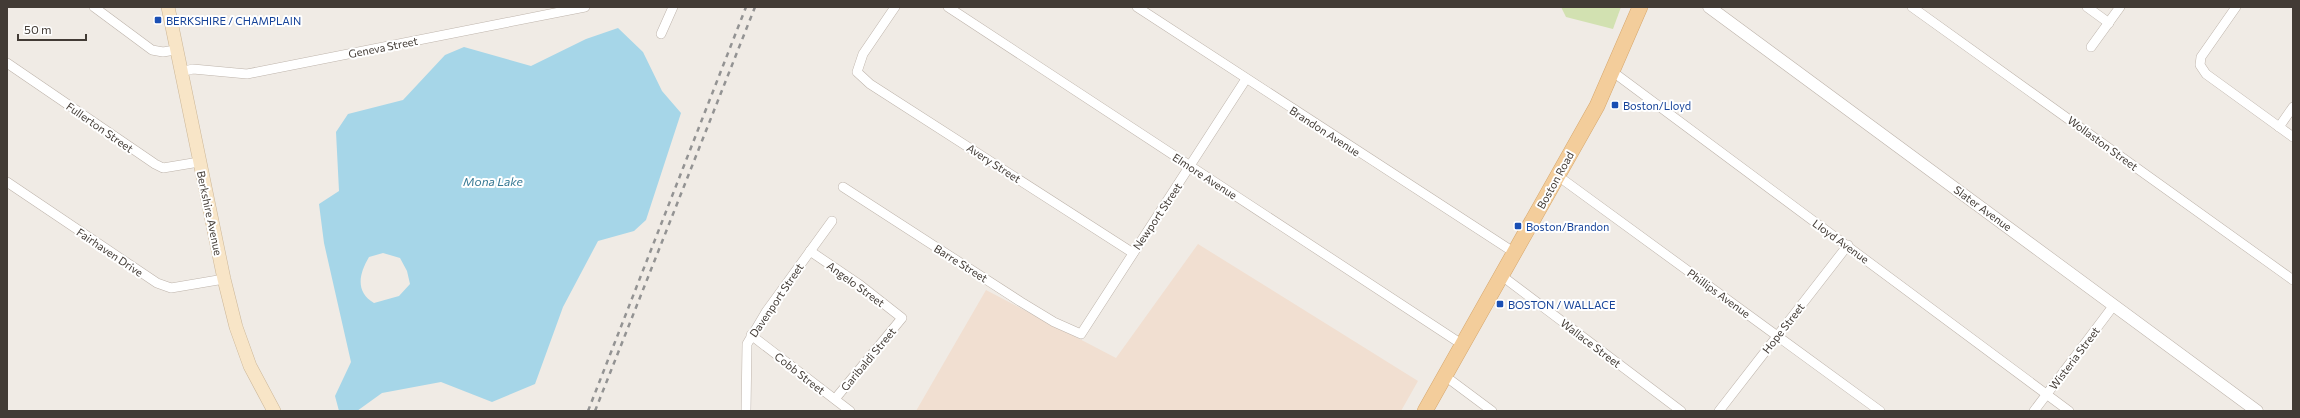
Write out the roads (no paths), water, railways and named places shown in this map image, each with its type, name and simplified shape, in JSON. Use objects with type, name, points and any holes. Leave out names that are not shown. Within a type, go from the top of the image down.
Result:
[{"type":"main road","name":"Berkshire Avenue","points":[[168,7],[180,72],[224,279],[243,350],[274,411]]},
{"type":"main road","name":"Boston Road","points":[[1425,411],[1597,106],[1640,7]]},
{"type":"street","points":[[94,7],[152,50],[163,52],[176,50]]},
{"type":"street","name":"Geneva Street","points":[[180,72],[193,69],[247,74],[585,7]]},
{"type":"street","points":[[661,34],[673,7]]},
{"type":"street","name":"Avery Street","points":[[895,7],[863,54],[857,72],[870,84],[1133,253]]},
{"type":"street","name":"Elmore Avenue","points":[[948,7],[1463,345]]},
{"type":"street","name":"Brandon Avenue","points":[[1137,7],[1515,253]]},
{"type":"street","name":"Slater Avenue","points":[[1709,7],[2257,411]]},
{"type":"street","name":"Wollaston Street","points":[[1912,7],[2293,280]]},
{"type":"street","points":[[2087,7],[2109,23]]},
{"type":"street","points":[[2091,47],[2120,7]]},
{"type":"street","points":[[2236,7],[2202,57],[2200,65],[2206,74],[2293,137]]},
{"type":"street","name":"Fullerton Street","points":[[7,63],[155,164],[163,168],[199,162]]},
{"type":"street","name":"Lloyd Avenue","points":[[1613,72],[1848,245],[2069,411]]},
{"type":"street","name":"Newport Street","points":[[1081,334],[1246,79]]},
{"type":"street","points":[[2279,127],[2293,107]]},
{"type":"street","name":"Phillips Avenue","points":[[1558,176],[1880,411]]},
{"type":"street","name":"Fairhaven Drive","points":[[7,182],[157,283],[172,288],[224,279]]},
{"type":"street","name":"Barre Street","points":[[843,187],[1021,302],[1069,330],[1081,334]]},
{"type":"street","name":"Davenport Street","points":[[746,411],[746,344],[832,221]]},
{"type":"street","name":"Hope Street","points":[[1720,411],[1777,335],[1848,245]]},
{"type":"street","name":"Angelo Street","points":[[810,251],[860,285],[902,318]]},
{"type":"street","name":"Wallace Street","points":[[1502,276],[1681,411]]},
{"type":"street","name":"Wisteria Street","points":[[2034,411],[2114,305]]},
{"type":"street","name":"Garibaldi Street","points":[[834,399],[902,318]]},
{"type":"street","name":"Cobb Street","points":[[751,335],[850,411]]},
{"type":"street","points":[[1445,376],[1492,411]]},
{"type":"water","name":"Mona Lake","points":[[618,28],[643,52],[662,91],[681,113],[646,220],[634,231],[598,241],[563,307],[535,384],[492,402],[441,382],[382,393],[357,411],[339,411],[335,396],[351,362],[324,243],[319,204],[339,191],[336,132],[348,114],[403,100],[445,55],[464,47],[531,66],[586,39]],"holes":[[[383,253],[400,258],[407,271],[410,284],[399,296],[374,303],[368,299],[361,288],[361,276],[369,257]]]},
{"type":"railway","points":[[588,411],[746,7]]},
{"type":"railway","points":[[595,411],[755,7]]},
{"type":"place","name":"BERKSHIRE / CHAMPLAIN","points":[[158,20]]},
{"type":"place","name":"Boston/Lloyd","points":[[1615,105]]},
{"type":"place","name":"Boston/Brandon","points":[[1518,226]]},
{"type":"place","name":"BOSTON / WALLACE","points":[[1500,304]]}]
